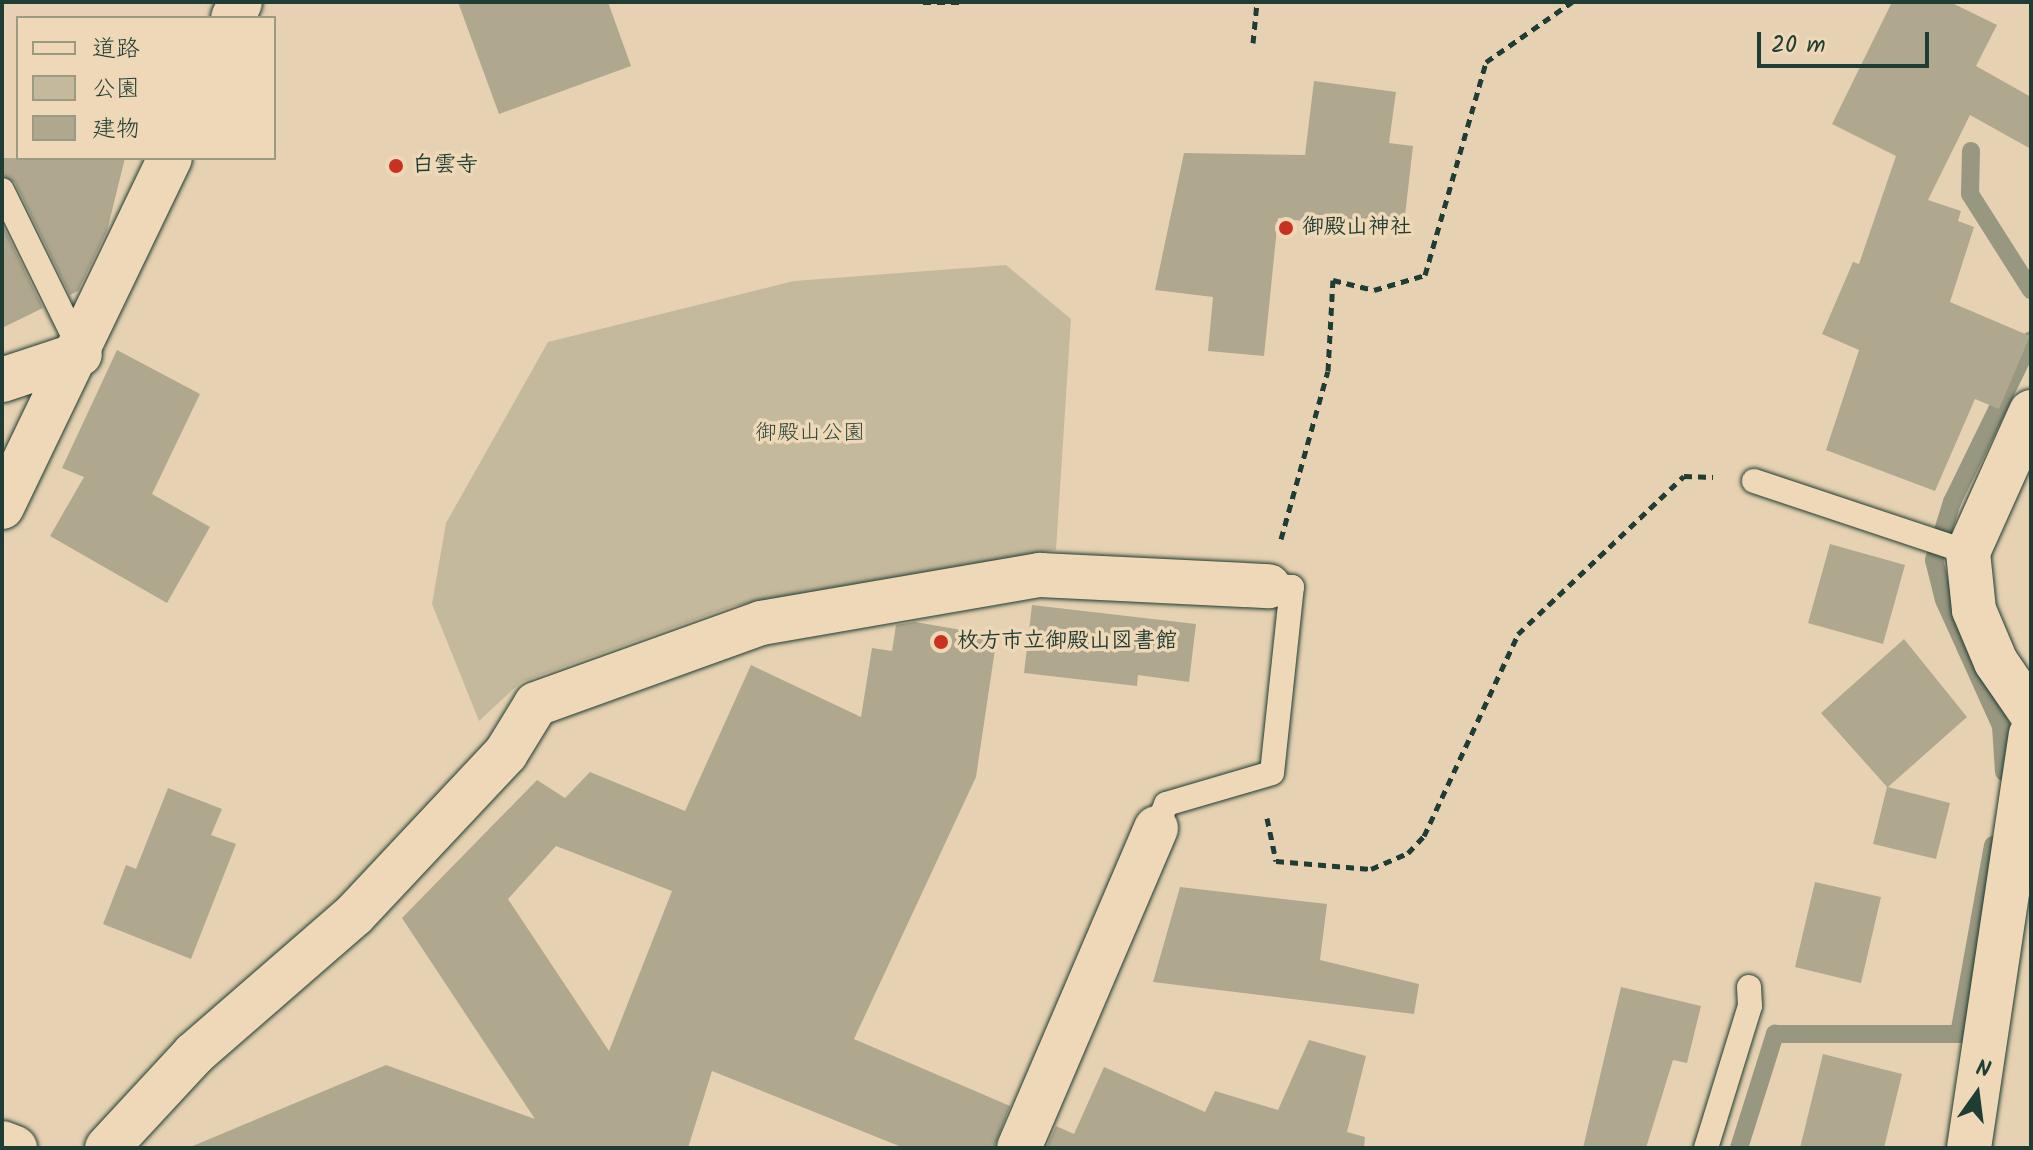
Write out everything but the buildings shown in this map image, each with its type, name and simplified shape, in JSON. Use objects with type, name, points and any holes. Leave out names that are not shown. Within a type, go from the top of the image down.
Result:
[{"type":"street","points":[[2,507],[80,354],[169,160]]},
{"type":"street","points":[[2,380],[80,354]]},
{"type":"street","points":[[2031,412],[1968,552],[1974,610],[1996,662],[2031,713]]},
{"type":"street","points":[[107,1148],[194,1054],[354,915],[506,753],[536,704],[761,623],[1040,575],[1269,586]]},
{"type":"street","points":[[1969,1148],[2031,735]]},
{"type":"street","points":[[1019,1148],[1156,828]]},
{"type":"street","points":[[2,1143],[15,1148]]},
{"type":"lane","points":[[2,190],[73,323],[80,354]]},
{"type":"lane","points":[[1754,481],[1968,552]]},
{"type":"lane","points":[[1156,828],[1166,804],[1272,773],[1292,587],[1269,586]]},
{"type":"lane","points":[[1706,1148],[1750,1006],[1749,987]]},
{"type":"path","points":[[923,2],[964,2]]},
{"type":"path","points":[[1253,43],[1257,2]]},
{"type":"path","points":[[1269,586],[1328,371],[1333,280],[1374,290],[1425,275],[1486,62],[1572,2]]},
{"type":"path","points":[[1276,861],[1371,869],[1408,853],[1424,836],[1518,634],[1684,476],[1754,481]]},
{"type":"green space","name":"御殿山公園","points":[[1006,265],[1071,319],[1056,550],[733,606],[521,682],[479,721],[432,604],[446,523],[548,342],[794,281]]},
{"type":"waterway","points":[[1971,151],[1970,194],[2031,290]]},
{"type":"waterway","points":[[2004,772],[2001,726],[1944,600],[1934,560],[1952,502],[2031,340]]},
{"type":"waterway","points":[[1739,1148],[1775,1034],[1959,1034],[1993,845]]},
{"type":"place","name":"白雲寺","points":[[396,166]]},
{"type":"place","name":"御殿山神社","points":[[1286,228]]},
{"type":"place","name":"枚方市立御殿山図書館","points":[[941,642]]}]
